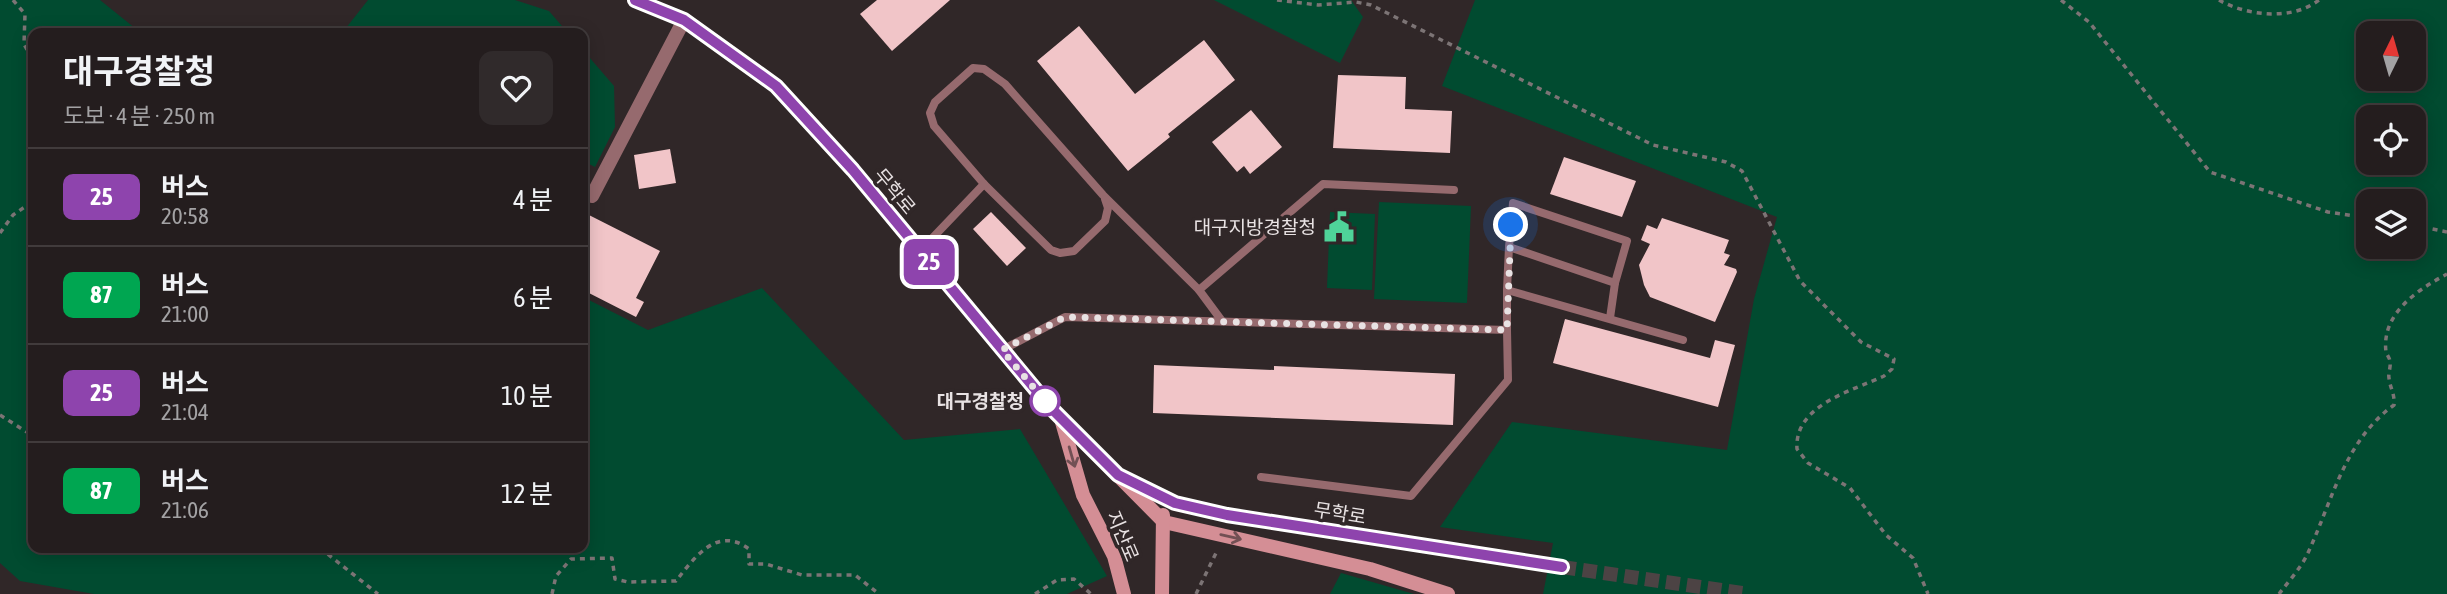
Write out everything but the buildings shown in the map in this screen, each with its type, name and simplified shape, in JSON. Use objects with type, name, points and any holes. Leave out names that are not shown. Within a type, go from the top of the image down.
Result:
[{"type":"main road","name":"무학로","points":[[635,0],[684,20],[776,86],[853,170],[1061,418],[1164,522]]},
{"type":"main road","name":"무학로","points":[[1061,418],[1083,495]]},
{"type":"main road","name":"무학로","points":[[1118,475],[1175,503],[1227,515],[1562,567]]},
{"type":"main road","name":"지산로","points":[[1157,494],[1164,522],[1162,594]]},
{"type":"main road","name":"지산로","points":[[1083,495],[1114,556],[1124,594]]},
{"type":"main road","points":[[1164,522],[1370,569],[1448,594]]},
{"type":"street","points":[[592,196],[684,20]]},
{"type":"lane","points":[[1102,195],[1108,208],[1104,221],[1074,251],[1060,253],[1045,244],[984,184],[934,126],[930,113],[934,102],[973,68],[984,69],[1005,84],[1102,195],[1199,290],[1222,321]]},
{"type":"lane","points":[[920,251],[984,184]]},
{"type":"lane","points":[[1199,290],[1323,184],[1454,190]]},
{"type":"lane","points":[[1261,477],[1411,496],[1508,380],[1507,290],[1513,203],[1627,242],[1615,283],[1610,318]]},
{"type":"lane","points":[[1509,247],[1615,283]]},
{"type":"lane","points":[[1507,290],[1683,340]]},
{"type":"lane","points":[[1002,350],[1065,317],[1507,330]]},
{"type":"path","points":[[13,0],[25,13],[24,44],[28,52]]},
{"type":"path","points":[[1278,0],[1318,5],[1356,2],[1371,5],[1653,145],[1726,162],[1742,171],[1800,281],[1861,342],[1894,359],[1892,369],[1884,376],[1811,413],[1798,431],[1797,449],[1808,463],[1850,488],[1886,535],[1913,558],[1928,594]]},
{"type":"path","points":[[2061,0],[2089,22],[2210,172],[2328,212],[2356,216]]},
{"type":"path","points":[[2219,0],[2252,12],[2269,14],[2303,8],[2319,0]]},
{"type":"path","points":[[0,233],[13,215],[28,205]]},
{"type":"path","points":[[2426,228],[2447,232]]},
{"type":"path","points":[[2279,594],[2307,554],[2332,488],[2341,479],[2350,456],[2374,419],[2394,405],[2395,397],[2389,378],[2391,363],[2386,351],[2393,321],[2400,307],[2420,289],[2447,274]]},
{"type":"path","points":[[0,415],[28,433]]},
{"type":"path","points":[[552,594],[556,576],[571,559],[612,558],[615,579],[628,582],[676,581],[701,550],[723,541],[738,541],[749,549],[749,564],[766,564],[802,575],[855,575],[879,594]]},
{"type":"path","points":[[326,553],[379,594]]},
{"type":"path","points":[[1035,594],[1057,580],[1074,579],[1091,594]]},
{"type":"green space","points":[[0,0],[100,0],[135,28],[28,28],[28,553],[588,553],[588,300],[648,330],[762,288],[904,440],[1020,429],[1107,576],[1067,594],[94,594],[20,581],[0,563]]},
{"type":"green space","points":[[368,0],[515,0],[549,11],[564,28],[346,28]]},
{"type":"green space","points":[[1214,0],[1351,0],[1363,17],[1340,63]]},
{"type":"green space","points":[[1475,0],[2447,0],[2447,594],[1543,594],[1553,543],[1440,527],[1512,422],[1727,450],[1754,299],[1777,217],[1442,86]]},
{"type":"green space","points":[[588,56],[614,86],[615,127],[595,167],[588,164]]},
{"type":"green space","points":[[1379,202],[1471,206],[1467,303],[1374,299]]},
{"type":"green space","points":[[1330,212],[1375,214],[1372,290],[1327,288]]},
{"type":"green space","points":[[1341,573],[1414,594],[1330,594]]},
{"type":"tunnel","points":[[1562,567],[1749,594]]},
{"type":"bus line","name":"25","points":[[635,0],[684,20],[776,86],[853,170],[1051,408],[1118,475],[1175,503],[1227,515],[1562,567]]},
{"type":"place","name":"대구지방경찰청","points":[[1339,227]]},
{"type":"place","name":"대구경찰청","points":[[1045,401]]},
{"type":"route","points":[[1045,401],[1051,408],[1002,350],[1065,317],[1507,330],[1511,225]]}]
